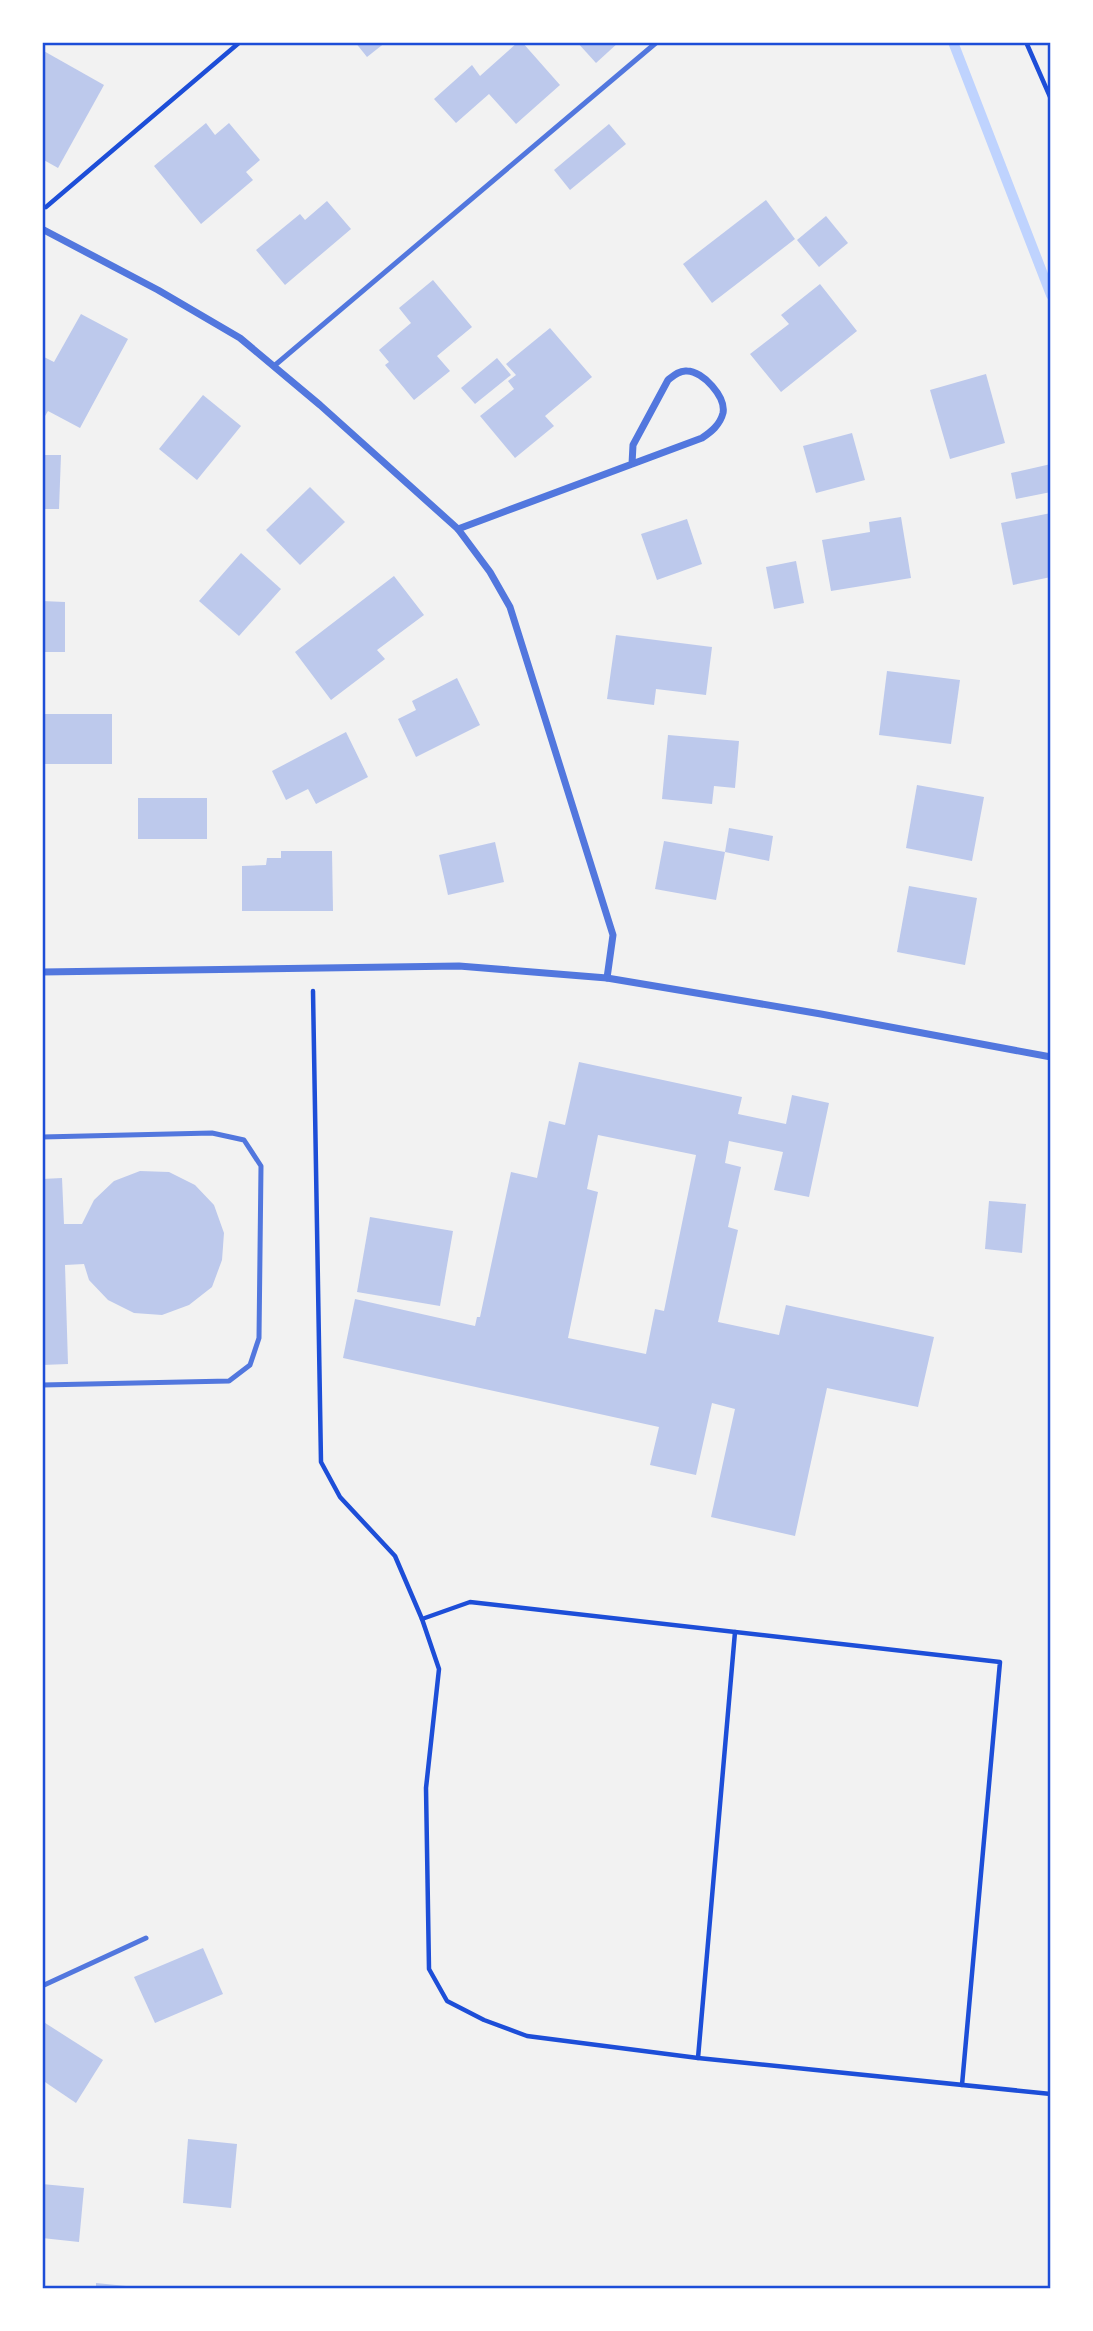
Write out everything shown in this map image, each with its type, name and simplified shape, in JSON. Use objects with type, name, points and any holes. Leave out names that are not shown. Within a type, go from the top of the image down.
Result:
[{"type":"street","points":[[42,229],[158,290],[240,338],[387,464],[458,529],[490,572],[510,607],[613,936],[607,978]]},
{"type":"street","points":[[458,529],[702,438],[713,431],[723,411],[722,401],[699,374],[685,370],[668,380],[634,445],[632,464]]},
{"type":"street","points":[[42,972],[459,966],[607,978],[1051,1057]]},
{"type":"lane","points":[[274,366],[657,42]]},
{"type":"lane","points":[[42,1137],[212,1133],[244,1140],[261,1166],[259,1338],[250,1365],[229,1381],[42,1385]]},
{"type":"lane","points":[[42,1986],[146,1938]]},
{"type":"path","points":[[42,211],[240,42]]},
{"type":"path","points":[[1026,42],[1051,99]]},
{"type":"path","points":[[313,967],[321,1462],[340,1497],[395,1556],[422,1619],[439,1669],[426,1788],[429,1969],[447,2001],[484,2020],[527,2036],[698,2058],[1051,2094]]},
{"type":"path","points":[[422,1619],[470,1602],[1000,1662],[962,2085]]},
{"type":"path","points":[[698,2058],[735,1632]]},
{"type":"building","points":[[355,42],[386,42],[367,57]]},
{"type":"building","points":[[518,42],[522,42],[560,85],[516,124],[489,94],[456,123],[434,99],[472,65],[480,76]]},
{"type":"building","points":[[577,42],[619,42],[596,63]]},
{"type":"building","points":[[42,50],[104,85],[58,168],[42,159]]},
{"type":"building","points":[[206,123],[215,135],[229,123],[260,160],[246,172],[253,180],[201,224],[154,166]]},
{"type":"building","points":[[609,124],[626,144],[570,190],[554,170]]},
{"type":"building","points":[[766,200],[795,239],[712,303],[683,264]]},
{"type":"building","points":[[327,201],[351,229],[285,285],[256,250],[300,214],[305,220]]},
{"type":"building","points":[[826,216],[848,243],[819,267],[797,240]]},
{"type":"building","points":[[433,280],[472,327],[437,356],[450,371],[414,400],[385,365],[389,362],[379,350],[411,323],[399,308]]},
{"type":"building","points":[[820,284],[857,331],[781,392],[750,354],[789,324],[781,315]]},
{"type":"building","points":[[81,314],[128,339],[80,428],[48,411],[42,421],[42,356],[54,362]]},
{"type":"building","points":[[550,328],[592,377],[545,416],[554,426],[515,458],[480,416],[514,389],[508,381],[516,375],[506,364]]},
{"type":"building","points":[[497,358],[511,375],[475,404],[461,388]]},
{"type":"building","points":[[986,374],[1005,443],[950,459],[930,390]]},
{"type":"building","points":[[203,395],[241,426],[197,480],[159,449]]},
{"type":"building","points":[[852,433],[865,480],[816,493],[803,446]]},
{"type":"building","points":[[42,455],[61,455],[59,509],[42,509]]},
{"type":"building","points":[[1051,464],[1051,492],[1016,499],[1011,473]]},
{"type":"building","points":[[310,487],[345,522],[300,565],[266,530]]},
{"type":"building","points":[[1051,513],[1051,577],[1013,585],[1001,523]]},
{"type":"building","points":[[901,517],[911,578],[831,591],[822,540],[870,532],[869,522]]},
{"type":"building","points":[[687,519],[702,564],[657,580],[641,534]]},
{"type":"building","points":[[241,553],[281,589],[239,636],[199,601]]},
{"type":"building","points":[[796,561],[804,603],[774,609],[766,567]]},
{"type":"building","points":[[394,576],[424,615],[377,650],[385,659],[331,700],[295,652]]},
{"type":"building","points":[[42,601],[65,602],[65,652],[42,652]]},
{"type":"building","points":[[616,635],[712,647],[706,695],[656,689],[654,705],[607,699]]},
{"type":"building","points":[[887,671],[960,680],[951,744],[879,735]]},
{"type":"building","points":[[457,678],[480,725],[416,757],[398,719],[416,710],[412,701]]},
{"type":"building","points":[[42,714],[112,714],[112,764],[42,764]]},
{"type":"building","points":[[346,732],[368,777],[316,804],[308,789],[286,800],[272,771]]},
{"type":"building","points":[[668,735],[739,741],[735,788],[714,786],[712,804],[662,799]]},
{"type":"building","points":[[917,785],[984,797],[972,861],[906,848]]},
{"type":"building","points":[[138,798],[207,798],[207,839],[138,839]]},
{"type":"building","points":[[729,828],[773,836],[769,861],[725,852]]},
{"type":"building","points":[[664,841],[725,852],[716,900],[655,889]]},
{"type":"building","points":[[495,842],[504,882],[448,895],[439,855]]},
{"type":"building","points":[[281,851],[332,851],[333,911],[242,911],[242,866],[266,865],[267,858],[281,858]]},
{"type":"building","points":[[909,886],[977,898],[965,965],[897,952]]},
{"type":"building","points":[[579,1062],[742,1097],[738,1114],[786,1124],[792,1095],[829,1103],[809,1197],[774,1190],[783,1152],[729,1141],[725,1163],[741,1167],[728,1227],[738,1230],[718,1322],[779,1335],[786,1305],[934,1337],[918,1407],[827,1388],[795,1536],[711,1517],[735,1409],[712,1403],[696,1475],[650,1465],[659,1427],[343,1358],[355,1299],[475,1326],[477,1317],[480,1317],[511,1172],[537,1178],[549,1121],[565,1125]],"holes":[[[598,1135],[696,1155],[664,1311],[655,1309],[646,1354],[568,1338],[598,1192],[587,1189]]]},
{"type":"building","points":[[140,1171],[169,1172],[195,1185],[214,1205],[224,1233],[222,1260],[212,1287],[189,1305],[162,1315],[134,1313],[108,1300],[89,1280],[84,1264],[65,1265],[68,1364],[42,1365],[42,1179],[62,1178],[64,1224],[82,1224],[94,1200],[114,1181]]},
{"type":"building","points":[[989,1201],[1026,1204],[1022,1253],[985,1249]]},
{"type":"building","points":[[370,1217],[453,1231],[440,1306],[357,1292]]},
{"type":"building","points":[[203,1948],[223,1994],[155,2023],[134,1977]]},
{"type":"building","points":[[42,2021],[103,2060],[76,2103],[42,2080]]},
{"type":"building","points":[[188,2139],[237,2144],[231,2208],[183,2203]]},
{"type":"building","points":[[42,2184],[84,2188],[79,2242],[42,2238]]},
{"type":"building","points":[[96,2283],[136,2287],[136,2289],[96,2289]]},
{"type":"waterway","points":[[953,42],[1051,295]]}]
